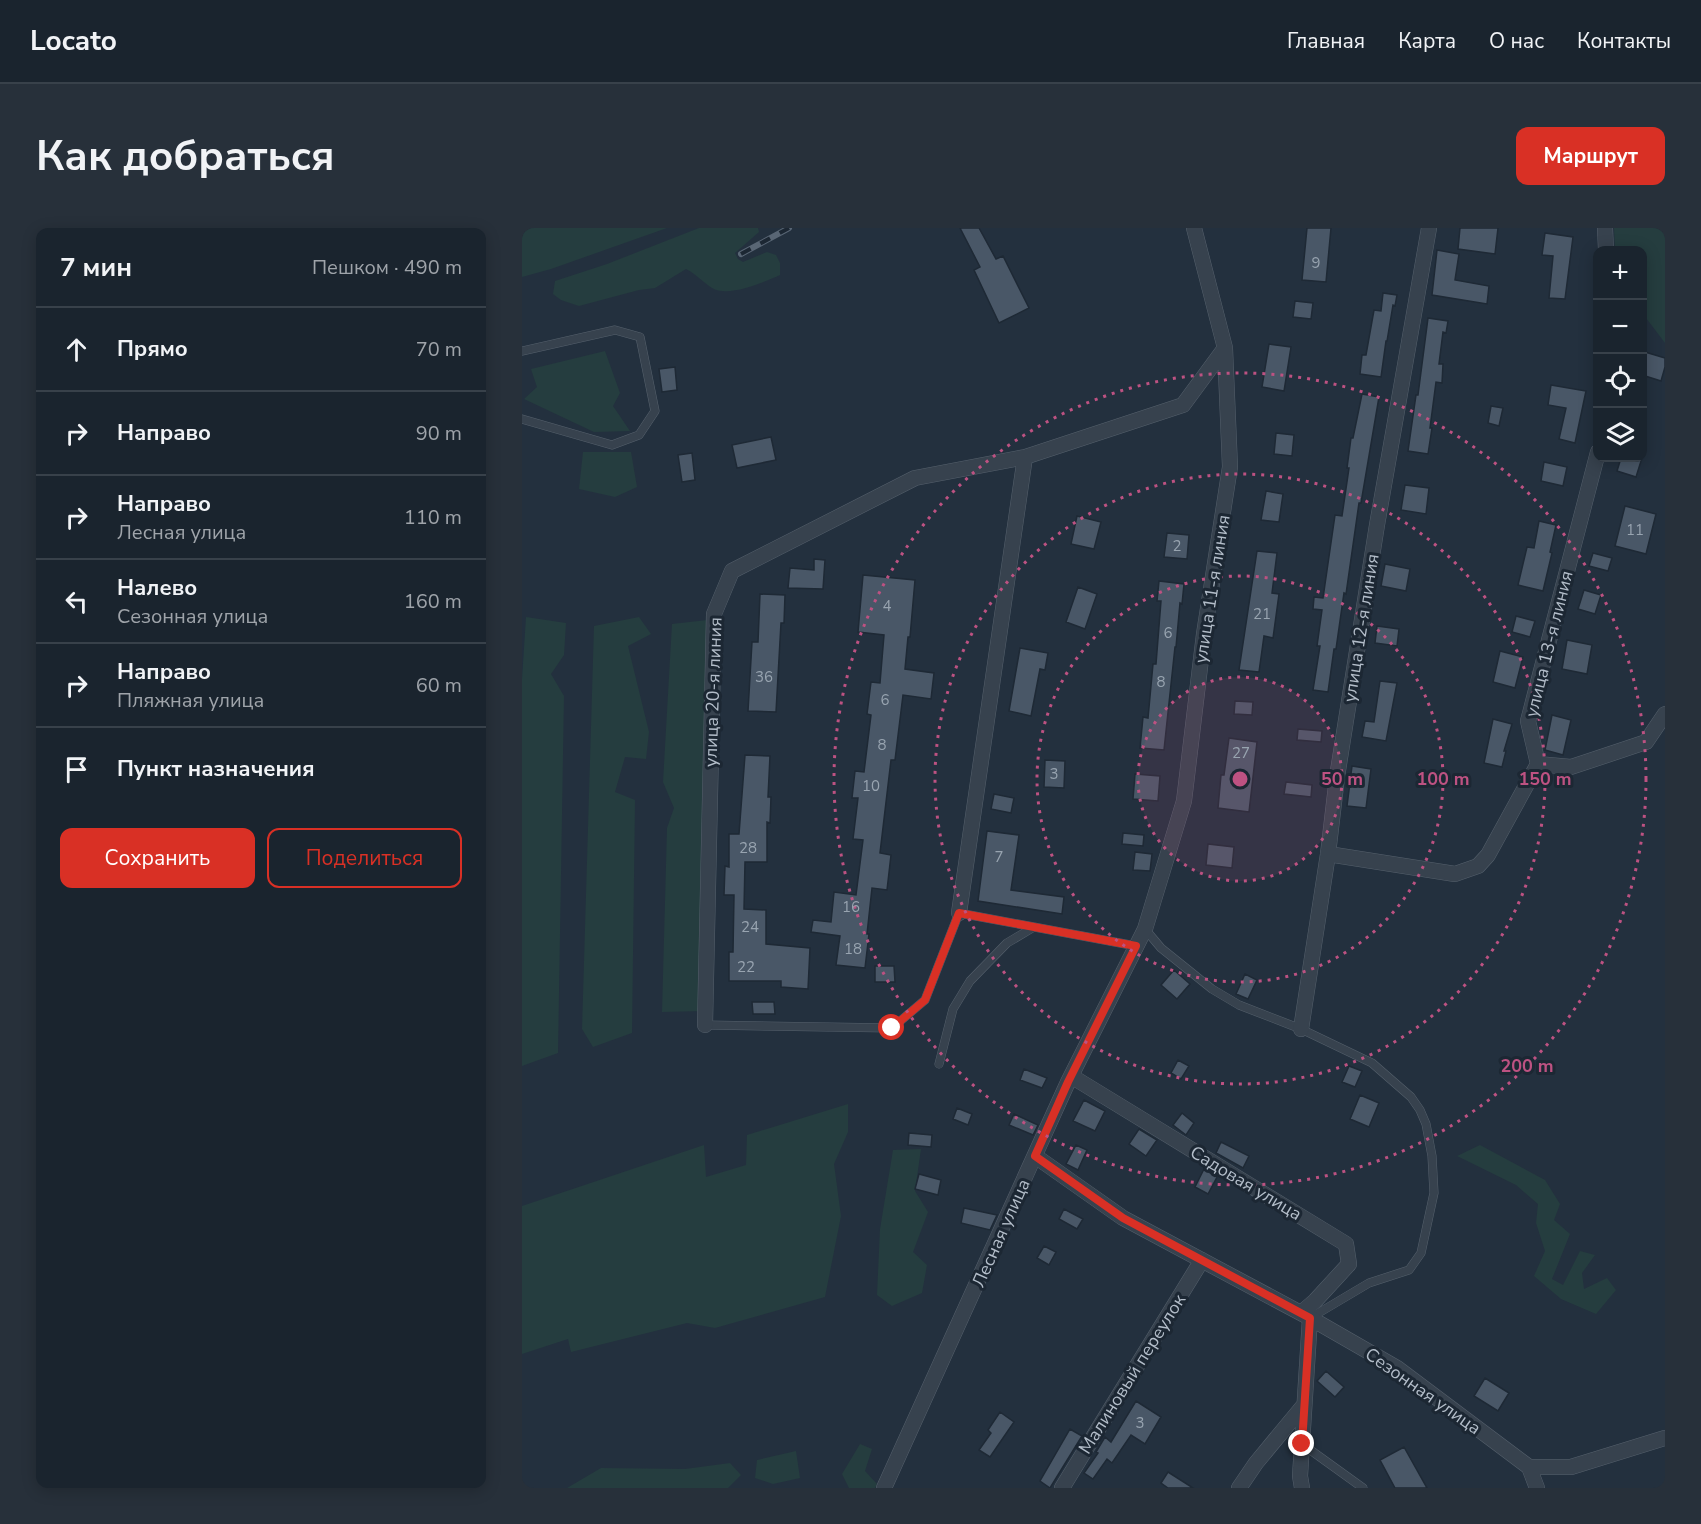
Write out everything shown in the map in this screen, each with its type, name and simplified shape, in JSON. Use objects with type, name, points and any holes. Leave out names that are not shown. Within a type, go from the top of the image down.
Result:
[{"type":"street","name":"улица 11-я линия","points":[[1136,946],[1145,929],[1184,801],[1204,634],[1230,467],[1225,348],[1194,228]]},
{"type":"street","name":"улица 12-я линия","points":[[1301,1029],[1328,854],[1337,777],[1375,536],[1429,228]]},
{"type":"street","points":[[1605,228],[1606,246]]},
{"type":"street","name":"улица 20-я линия","points":[[705,1025],[714,615],[732,571],[915,478],[1025,456],[1183,405],[1225,348]]},
{"type":"street","points":[[959,913],[1025,456]]},
{"type":"street","name":"улица 13-я линия","points":[[1538,764],[1528,722],[1595,462]]},
{"type":"street","points":[[1328,854],[1455,874],[1478,866],[1488,855],[1538,764],[1571,767],[1646,742],[1665,714]]},
{"type":"street","name":"Лесная улица","points":[[884,1488],[1071,1076],[1136,946]]},
{"type":"street","name":"Садовая улица","points":[[1071,1076],[1346,1244],[1349,1264],[1305,1315]]},
{"type":"street","name":"Сезонная улица","points":[[1035,1156],[1123,1218],[1305,1315],[1397,1368],[1529,1467]]},
{"type":"street","name":"Малиновый переулок","points":[[1062,1488],[1202,1260]]},
{"type":"street","points":[[1302,1488],[1300,1476],[1304,1406],[1305,1315]]},
{"type":"street","points":[[1239,1488],[1256,1463],[1304,1406]]},
{"type":"street","points":[[1537,1488],[1529,1467],[1571,1467],[1665,1438]]},
{"type":"lane","points":[[522,351],[615,330],[640,337],[654,411],[639,435],[612,445],[522,419]]},
{"type":"lane","points":[[705,1025],[892,1028],[925,1000],[959,913],[1136,946]]},
{"type":"lane","points":[[939,1064],[953,1009],[970,981],[1007,943],[1034,927]]},
{"type":"lane","points":[[1145,929],[1161,948],[1212,989],[1239,1005],[1301,1029],[1372,1063],[1411,1097],[1426,1124],[1432,1156],[1434,1193],[1421,1253],[1409,1270],[1369,1283],[1305,1315]]},
{"type":"lane","points":[[1302,1444],[1363,1488]]},
{"type":"green space","points":[[522,228],[667,228],[522,277]]},
{"type":"green space","points":[[699,228],[758,228],[759,232],[735,253],[743,262],[767,252],[776,255],[780,263],[780,275],[746,288],[719,291],[686,269],[655,288],[579,306],[561,300],[553,294],[555,281],[607,264]]},
{"type":"green space","points":[[1614,228],[1665,228],[1665,343],[1647,319],[1647,246],[1615,246]]},
{"type":"green space","points":[[605,351],[620,393],[613,406],[630,431],[594,432],[524,399],[537,387],[531,369]]},
{"type":"green space","points":[[583,452],[631,452],[637,487],[615,497],[579,489]]},
{"type":"green space","points":[[526,617],[566,623],[564,655],[551,674],[564,696],[558,1053],[522,1066],[522,679]]},
{"type":"green space","points":[[639,617],[651,634],[628,646],[649,732],[646,759],[625,757],[615,792],[635,800],[632,1033],[593,1047],[582,1029],[594,626]]},
{"type":"green space","points":[[716,619],[703,1011],[662,1012],[667,828],[674,808],[663,782],[672,624]]},
{"type":"green space","points":[[848,1104],[848,1132],[834,1164],[841,1216],[825,1297],[715,1328],[687,1323],[571,1352],[568,1339],[522,1354],[522,1206],[704,1145],[706,1177],[746,1165],[747,1135]]},
{"type":"green space","points":[[1480,1145],[1545,1180],[1560,1204],[1554,1220],[1570,1234],[1552,1279],[1563,1285],[1580,1251],[1595,1255],[1582,1273],[1584,1289],[1607,1278],[1616,1290],[1596,1314],[1561,1299],[1534,1276],[1545,1251],[1536,1223],[1538,1204],[1516,1185],[1457,1156]]},
{"type":"green space","points":[[921,1149],[915,1191],[928,1212],[913,1252],[927,1265],[922,1293],[892,1306],[877,1295],[880,1229],[893,1150]]},
{"type":"green space","points":[[860,1444],[872,1449],[865,1471],[877,1484],[875,1488],[849,1488],[842,1474]]},
{"type":"green space","points":[[796,1451],[800,1478],[773,1484],[755,1478],[757,1460]]},
{"type":"green space","points":[[730,1463],[741,1475],[728,1488],[567,1488],[601,1468],[685,1469]]},
{"type":"building","points":[[960,228],[979,228],[996,259],[1003,256],[1029,308],[999,323],[974,270],[980,267]]},
{"type":"building","points":[[1307,228],[1331,228],[1326,282],[1302,280]]},
{"type":"building","points":[[1460,228],[1498,228],[1495,254],[1458,249]]},
{"type":"building","points":[[1545,233],[1573,237],[1565,299],[1549,298],[1553,256],[1542,255]]},
{"type":"building","points":[[1437,250],[1459,254],[1455,280],[1489,286],[1487,304],[1432,295]]},
{"type":"building","points":[[1383,293],[1397,295],[1395,306],[1393,305],[1381,377],[1360,374],[1362,355],[1366,355],[1374,310],[1381,311]]},
{"type":"building","points":[[1295,301],[1313,303],[1311,319],[1293,317]]},
{"type":"building","points":[[1428,318],[1448,321],[1446,333],[1443,332],[1439,364],[1443,364],[1442,383],[1436,382],[1428,454],[1408,451]]},
{"type":"building","points":[[1269,344],[1291,347],[1284,391],[1262,387]]},
{"type":"building","points":[[1647,353],[1665,358],[1661,381],[1647,377]]},
{"type":"building","points":[[675,367],[677,390],[662,392],[659,369]]},
{"type":"building","points":[[1551,385],[1586,391],[1575,443],[1559,439],[1566,408],[1548,405]]},
{"type":"building","points":[[1362,394],[1379,397],[1328,692],[1313,690],[1320,646],[1317,646],[1322,610],[1313,609],[1314,597],[1323,598],[1335,515],[1342,516],[1351,438],[1353,438]]},
{"type":"building","points":[[1491,406],[1503,408],[1499,426],[1488,423]]},
{"type":"building","points":[[1276,433],[1294,435],[1292,456],[1274,454]]},
{"type":"building","points":[[771,437],[776,460],[737,468],[732,445]]},
{"type":"building","points":[[692,453],[695,480],[682,482],[678,455]]},
{"type":"building","points":[[1544,462],[1567,467],[1563,486],[1541,481]]},
{"type":"building","points":[[1620,462],[1641,462],[1636,477],[1617,471]]},
{"type":"building","points":[[1405,485],[1429,488],[1426,514],[1401,510]]},
{"type":"building","points":[[1266,491],[1283,494],[1279,522],[1261,520]]},
{"type":"building","points":[[1625,506],[1656,514],[1646,554],[1615,546]]},
{"type":"building","points":[[1077,516],[1101,522],[1094,549],[1071,544]]},
{"type":"building","points":[[1539,521],[1556,525],[1543,591],[1518,585],[1527,547],[1534,548]]},
{"type":"building","points":[[1167,533],[1189,535],[1187,559],[1164,557]]},
{"type":"building","points":[[1257,551],[1277,553],[1272,593],[1279,594],[1273,638],[1264,636],[1259,672],[1239,670]]},
{"type":"building","points":[[1593,553],[1612,558],[1608,571],[1589,566]]},
{"type":"building","points":[[814,559],[825,560],[823,589],[788,588],[790,568],[814,570]]},
{"type":"building","points":[[1385,564],[1410,569],[1406,591],[1381,586]]},
{"type":"building","points":[[863,575],[915,580],[905,669],[934,673],[931,699],[903,695],[895,760],[891,760],[880,853],[891,855],[887,890],[872,888],[865,968],[836,965],[840,936],[811,932],[813,920],[831,922],[834,892],[856,895],[863,840],[853,839],[858,798],[852,798],[855,771],[864,772],[871,715],[867,714],[871,682],[880,683],[884,635],[858,632]]},
{"type":"building","points":[[1159,581],[1184,584],[1164,750],[1140,748],[1143,717],[1148,718],[1153,664],[1156,664],[1161,601],[1157,601]]},
{"type":"building","points":[[1078,587],[1097,594],[1085,629],[1066,622]]},
{"type":"building","points":[[1584,590],[1601,595],[1595,614],[1578,609]]},
{"type":"building","points":[[760,594],[785,595],[784,623],[781,623],[776,712],[748,711],[752,642],[758,642]]},
{"type":"building","points":[[1516,616],[1535,621],[1530,637],[1512,632]]},
{"type":"building","points":[[1377,626],[1399,629],[1397,646],[1375,643]]},
{"type":"building","points":[[1567,640],[1592,645],[1587,674],[1562,669]]},
{"type":"building","points":[[1020,648],[1048,653],[1045,670],[1040,669],[1031,716],[1009,711]]},
{"type":"building","points":[[1500,651],[1523,657],[1515,688],[1493,682]]},
{"type":"building","points":[[1380,681],[1397,683],[1386,741],[1362,737],[1365,721],[1374,722]]},
{"type":"building","points":[[1235,701],[1253,702],[1252,715],[1234,714]]},
{"type":"building","points":[[1552,715],[1571,720],[1563,755],[1545,750]]},
{"type":"building","points":[[1493,719],[1512,724],[1502,767],[1484,763]]},
{"type":"building","points":[[1298,729],[1322,731],[1321,742],[1297,740]]},
{"type":"building","points":[[1229,738],[1257,742],[1249,812],[1218,808],[1221,775],[1224,775]]},
{"type":"building","points":[[745,755],[770,756],[768,797],[771,797],[770,823],[767,822],[767,862],[745,862],[744,909],[766,910],[766,944],[810,948],[808,989],[781,987],[781,981],[729,981],[729,952],[733,952],[734,895],[724,895],[725,866],[729,867],[729,834],[739,834]]},
{"type":"building","points":[[1045,760],[1065,761],[1064,788],[1044,787]]},
{"type":"building","points":[[1352,766],[1371,769],[1366,808],[1347,806]]},
{"type":"building","points":[[1135,774],[1160,776],[1158,801],[1133,799]]},
{"type":"building","points":[[1286,782],[1312,785],[1311,797],[1284,794]]},
{"type":"building","points":[[994,794],[1014,798],[1011,813],[991,809]]},
{"type":"building","points":[[987,831],[1019,835],[1011,890],[1064,897],[1062,914],[978,901]]},
{"type":"building","points":[[1123,833],[1144,835],[1143,846],[1122,844]]},
{"type":"building","points":[[1208,844],[1234,847],[1232,868],[1206,865]]},
{"type":"building","points":[[1135,852],[1152,854],[1150,871],[1133,870]]},
{"type":"building","points":[[875,966],[894,966],[895,982],[875,982]]},
{"type":"building","points":[[1174,970],[1190,984],[1177,999],[1161,985]]},
{"type":"building","points":[[1245,974],[1257,980],[1248,999],[1236,994]]},
{"type":"building","points":[[752,1002],[774,1002],[775,1014],[753,1014]]},
{"type":"building","points":[[1178,1060],[1189,1066],[1181,1079],[1171,1073]]},
{"type":"building","points":[[1349,1066],[1362,1071],[1355,1087],[1342,1082]]},
{"type":"building","points":[[1024,1069],[1047,1078],[1042,1088],[1020,1080]]},
{"type":"building","points":[[1360,1095],[1379,1103],[1369,1127],[1350,1119]]},
{"type":"building","points":[[1084,1100],[1105,1111],[1095,1131],[1073,1121]]},
{"type":"building","points":[[957,1108],[972,1114],[968,1125],[953,1119]]},
{"type":"building","points":[[1182,1113],[1194,1123],[1186,1135],[1173,1125]]},
{"type":"building","points":[[1014,1114],[1038,1125],[1033,1135],[1009,1125]]},
{"type":"building","points":[[1139,1129],[1157,1140],[1146,1156],[1129,1144]]},
{"type":"building","points":[[909,1133],[932,1135],[931,1147],[908,1145]]},
{"type":"building","points":[[1221,1142],[1249,1156],[1243,1168],[1216,1153]]},
{"type":"building","points":[[1076,1145],[1087,1150],[1078,1170],[1066,1164]]},
{"type":"building","points":[[1204,1169],[1217,1177],[1208,1194],[1195,1187]]},
{"type":"building","points":[[919,1174],[941,1180],[938,1195],[915,1189]]},
{"type":"building","points":[[964,1208],[997,1215],[990,1230],[961,1223]]},
{"type":"building","points":[[1064,1209],[1083,1219],[1077,1229],[1059,1219]]},
{"type":"building","points":[[1044,1246],[1056,1252],[1049,1265],[1037,1258]]},
{"type":"building","points":[[1326,1371],[1344,1387],[1335,1397],[1317,1381]]},
{"type":"building","points":[[1485,1378],[1509,1393],[1498,1411],[1474,1396]]},
{"type":"building","points":[[1136,1401],[1161,1417],[1145,1444],[1131,1435],[1112,1463],[1107,1459],[1093,1479],[1084,1473],[1098,1453],[1096,1452],[1105,1437],[1111,1442]]},
{"type":"building","points":[[1000,1412],[1014,1422],[990,1457],[979,1450],[991,1433],[988,1430]]},
{"type":"building","points":[[1070,1429],[1082,1436],[1050,1488],[1040,1481]]},
{"type":"building","points":[[1404,1447],[1427,1488],[1395,1488],[1380,1460]]},
{"type":"building","points":[[1168,1472],[1193,1488],[1168,1488],[1161,1483]]},
{"type":"railway","points":[[741,254],[789,228]]},
{"type":"route","points":[[892,1028],[925,1000],[959,913],[1136,946],[1068,1082],[1035,1156],[1123,1218],[1310,1318],[1302,1444]]}]
